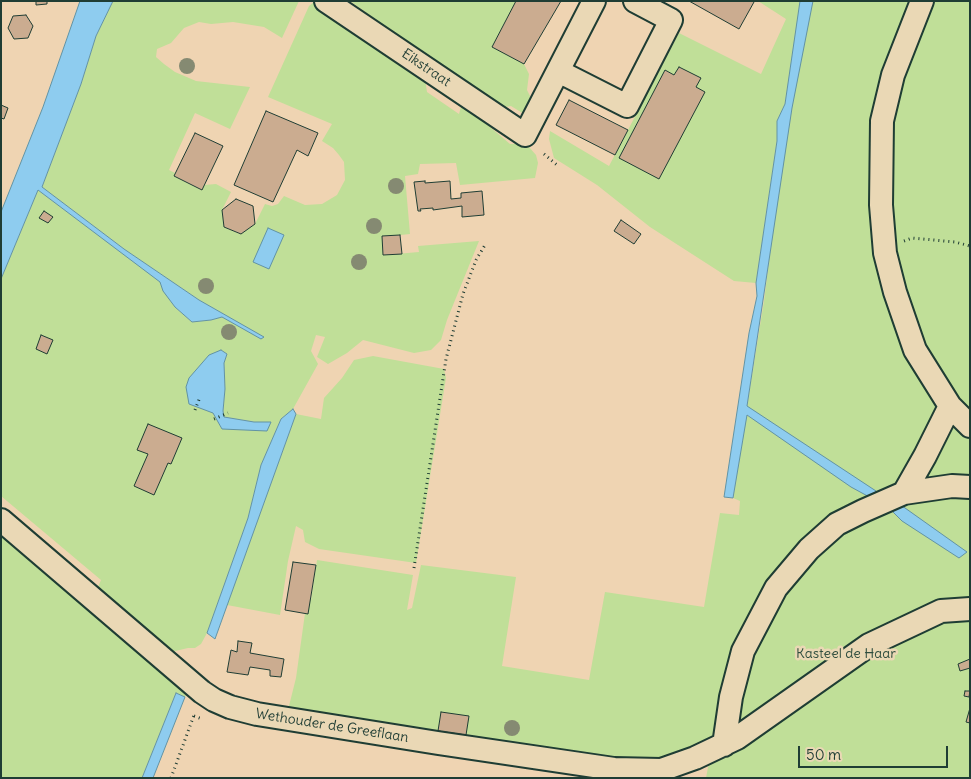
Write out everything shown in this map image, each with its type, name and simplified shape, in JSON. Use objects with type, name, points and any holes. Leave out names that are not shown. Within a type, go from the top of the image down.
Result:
[{"type":"street","name":"Eikstraat","points":[[326,1],[525,135],[558,71]]},
{"type":"street","points":[[594,1],[558,71],[626,106],[671,20],[634,1]]},
{"type":"street","points":[[922,1],[893,74],[882,121],[881,205],[885,249],[895,292],[915,350],[950,406],[970,426]]},
{"type":"street","points":[[904,493],[926,456],[950,406]]},
{"type":"street","points":[[724,744],[731,698],[743,651],[776,588],[816,543],[837,524],[904,493],[952,486],[970,487]]},
{"type":"street","name":"Wethouder de Greeflaan","points":[[1,520],[202,692],[230,707],[257,714],[447,745],[614,769],[661,770],[696,758],[737,738],[869,646],[941,611],[970,609]]},
{"type":"path","points":[[544,154],[558,166]]},
{"type":"path","points":[[885,249],[912,238],[955,242],[970,246]]},
{"type":"path","points":[[414,568],[446,358],[463,294],[476,260],[485,245]]},
{"type":"path","points":[[195,410],[200,397]]},
{"type":"path","points":[[214,419],[228,413]]},
{"type":"path","points":[[171,778],[202,692]]},
{"type":"green space","points":[[113,1],[299,1],[282,38],[264,27],[233,22],[211,24],[199,22],[184,28],[171,43],[157,49],[156,57],[164,64],[175,72],[196,81],[250,87],[230,129],[195,113],[169,170],[175,173],[174,176],[202,190],[204,185],[216,184],[231,192],[222,210],[224,227],[240,234],[255,224],[265,204],[272,206],[278,204],[284,196],[305,205],[322,204],[337,195],[345,180],[344,162],[333,148],[322,141],[332,124],[268,97],[309,6],[315,1],[425,79],[427,92],[459,114],[462,103],[510,144],[520,144],[529,147],[536,155],[538,163],[535,178],[460,185],[456,163],[420,164],[418,174],[405,176],[410,234],[382,237],[384,255],[419,252],[418,246],[479,241],[447,320],[441,340],[431,350],[414,353],[363,340],[347,353],[328,364],[317,357],[325,337],[316,335],[311,351],[318,364],[293,409],[281,419],[261,465],[248,518],[207,633],[201,644],[195,648],[167,653],[96,592],[101,580],[1,496],[1,279],[38,190],[161,282],[175,307],[192,322],[222,317],[261,338],[263,337],[199,300],[124,249],[42,187],[81,84],[96,36]],"holes":[[[221,350],[227,354],[224,363],[224,417],[254,422],[270,422],[222,429],[213,413]]]},
{"type":"green space","points":[[350,1],[516,1],[492,47],[524,64],[529,74],[527,90],[535,106],[524,114],[511,106],[499,108]]},
{"type":"green space","name":"Kasteel de Haar","points":[[758,1],[970,1],[970,778],[706,778],[709,762],[651,766],[287,714],[296,678],[307,599],[311,600],[317,560],[413,575],[407,610],[412,608],[421,565],[516,577],[502,666],[589,680],[605,592],[704,607],[720,513],[739,515],[740,501],[733,498],[746,415],[750,417],[747,406],[764,301],[800,5],[785,104],[777,121],[777,141],[756,283],[734,281],[650,227],[597,185],[554,158],[549,139],[550,131],[609,166],[679,33],[761,74],[786,19]]},
{"type":"green space","points":[[373,356],[444,369],[446,378],[416,563],[319,549],[305,542],[303,530],[296,526],[288,561],[280,615],[227,605],[296,414],[321,419],[324,398],[342,378],[354,360]]},
{"type":"green space","points":[[1,529],[188,692],[185,697],[176,693],[142,778],[1,778]]},
{"type":"water","points":[[80,1],[113,1],[96,36],[81,84],[42,187],[124,249],[199,300],[264,337],[261,339],[222,317],[192,322],[175,307],[163,291],[160,282],[38,190],[1,279],[1,212],[43,107]]},
{"type":"water","points":[[800,1],[813,1],[792,108],[747,406],[876,491],[873,499],[851,487],[747,415],[733,498],[724,497],[749,333],[757,296],[756,283],[777,141],[777,121],[785,104]]},
{"type":"water","points":[[268,228],[284,235],[269,269],[253,262]]},
{"type":"water","points":[[221,350],[227,354],[224,363],[224,417],[254,422],[271,422],[267,431],[222,429],[213,413],[189,404],[186,387],[189,378],[209,355]]},
{"type":"water","points":[[293,409],[296,414],[215,639],[207,633],[248,518],[261,465],[281,419]]},
{"type":"water","points":[[898,503],[967,552],[959,558],[902,521],[888,507]]},
{"type":"water","points":[[176,693],[185,697],[153,778],[142,778]]},
{"type":"building","points":[[36,1],[47,1],[47,4],[36,5]]},
{"type":"building","points":[[516,1],[561,1],[524,64],[492,47]]},
{"type":"building","points":[[689,1],[753,1],[754,2],[739,29]]},
{"type":"building","points":[[26,15],[33,26],[28,38],[14,39],[8,28],[13,16]]},
{"type":"building","points":[[679,67],[701,78],[696,87],[705,92],[659,179],[619,158],[665,70],[674,75]]},
{"type":"building","points":[[569,100],[628,130],[615,155],[556,125]]},
{"type":"building","points":[[1,105],[8,108],[4,119],[1,118]]},
{"type":"building","points":[[266,111],[318,133],[308,156],[297,150],[273,202],[234,185]]},
{"type":"building","points":[[195,133],[223,146],[202,190],[174,176]]},
{"type":"building","points":[[425,181],[425,183],[450,181],[451,199],[461,198],[461,193],[482,191],[484,215],[462,217],[462,206],[433,210],[433,208],[420,209],[421,211],[418,211],[414,182]]},
{"type":"building","points":[[236,199],[253,206],[255,224],[241,234],[224,227],[222,210]]},
{"type":"building","points":[[44,211],[53,217],[48,223],[39,218]]},
{"type":"building","points":[[621,220],[641,234],[634,244],[614,231]]},
{"type":"building","points":[[400,235],[402,254],[383,255],[382,236]]},
{"type":"building","points":[[41,335],[53,340],[47,354],[36,349]]},
{"type":"building","points":[[148,424],[182,438],[171,464],[168,463],[154,495],[134,486],[148,454],[137,450]]},
{"type":"building","points":[[293,562],[316,565],[308,614],[285,610]]},
{"type":"building","points":[[238,641],[252,643],[250,653],[284,659],[281,677],[270,676],[270,670],[250,667],[248,675],[227,672],[231,650],[237,652]]},
{"type":"building","points":[[970,659],[970,668],[960,671],[958,664]]},
{"type":"building","points":[[965,691],[970,691],[969,697],[964,696]]},
{"type":"building","points":[[970,708],[970,723],[966,722]]},
{"type":"building","points":[[441,712],[469,716],[466,735],[438,731]]}]
